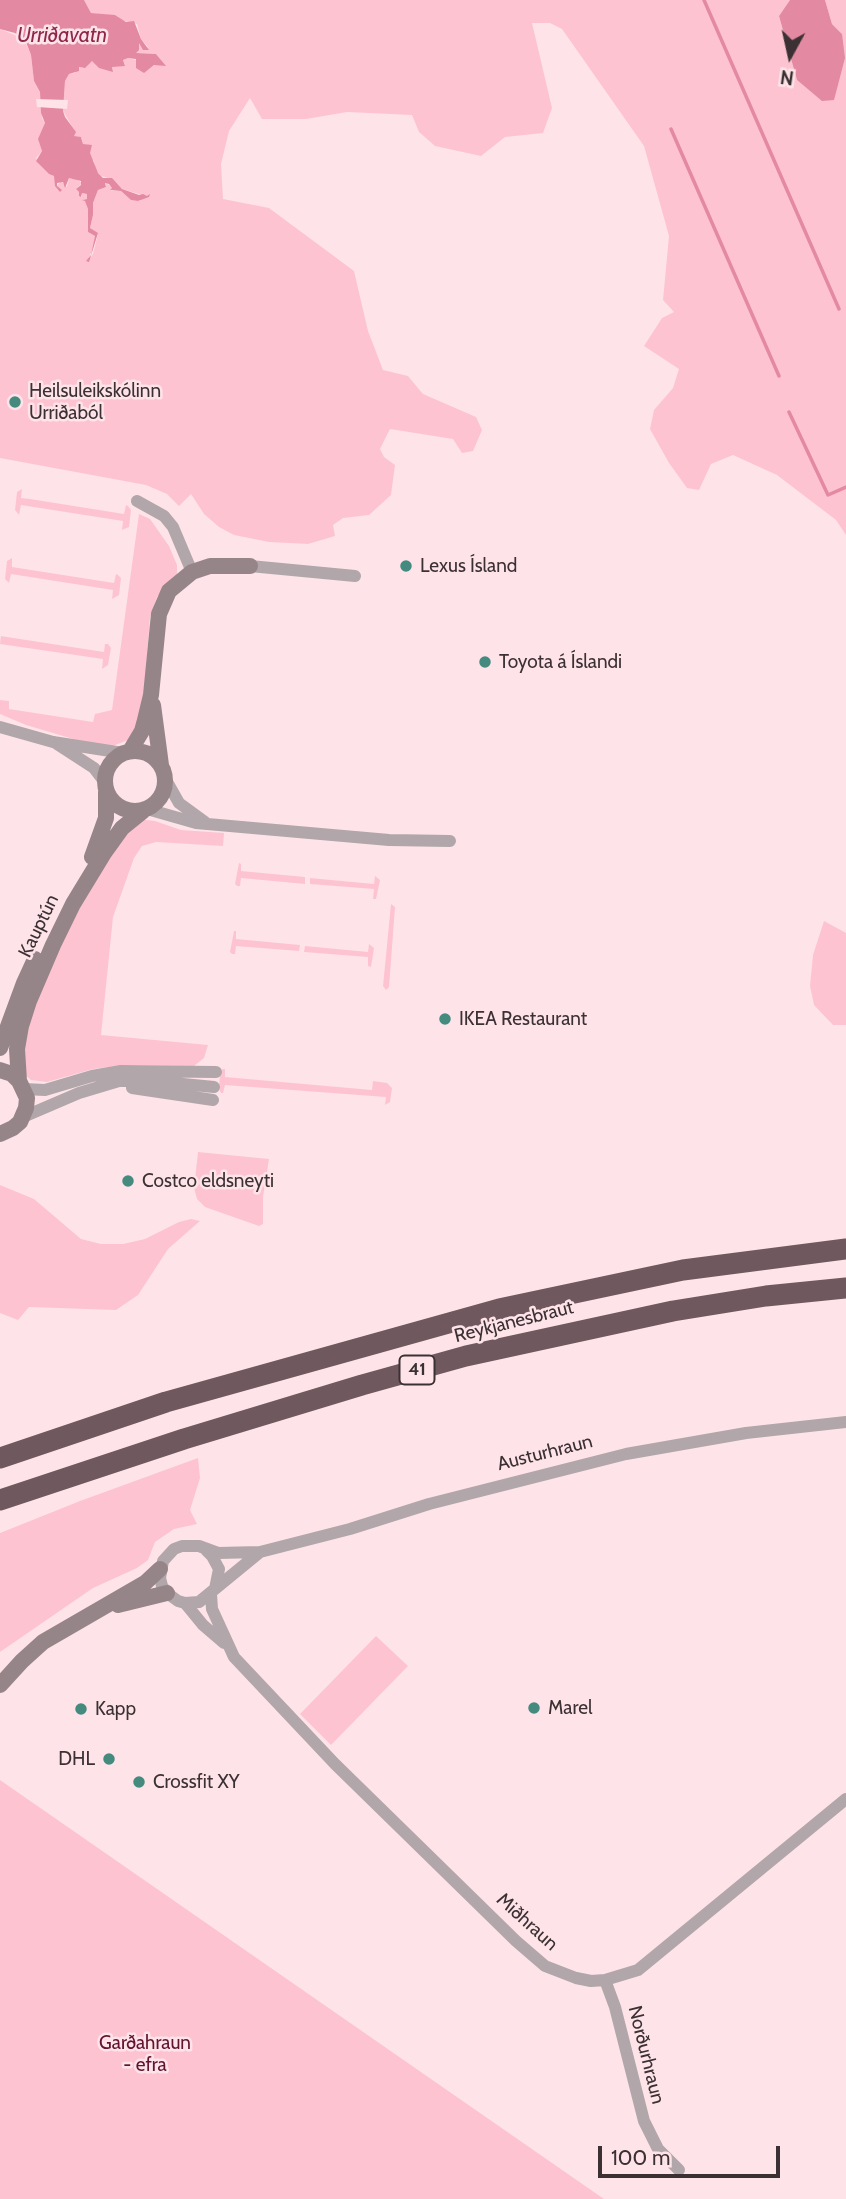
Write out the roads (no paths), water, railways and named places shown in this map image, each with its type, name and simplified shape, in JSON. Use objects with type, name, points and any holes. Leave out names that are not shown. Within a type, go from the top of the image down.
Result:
[{"type":"highway","name":"Reykjanesbraut","points":[[0,1458],[166,1402],[499,1309],[683,1270],[846,1249]]},
{"type":"highway","name":"Reykjanesbraut","points":[[0,1500],[184,1439],[466,1356],[673,1311],[846,1287]]},
{"type":"street","points":[[137,501],[164,516],[173,527],[192,572],[210,566],[250,566],[355,576]]},
{"type":"street","name":"Kauptún","points":[[0,1048],[24,983],[44,941],[97,849],[106,818],[105,786],[109,764],[126,752],[142,732],[151,695],[159,614],[163,600],[178,581],[192,572]]},
{"type":"street","name":"Kauptún","points":[[23,1117],[27,1098],[17,1057],[21,1026],[52,945],[104,853],[122,828],[159,800],[165,787],[151,695]]},
{"type":"street","name":"Kauptún","points":[[0,727],[53,742],[126,752],[142,751],[153,756],[179,803],[206,822]]},
{"type":"street","name":"Kauptún","points":[[53,742],[94,768],[117,806],[125,810],[145,810],[185,821],[390,840],[450,841]]},
{"type":"street","points":[[0,1070],[12,1074],[22,1085],[45,1090],[92,1076],[121,1071],[216,1072]]},
{"type":"street","points":[[2,1134],[13,1128],[23,1117],[79,1093],[119,1081],[152,1081],[214,1093]]},
{"type":"street","name":"Austurhraun","points":[[0,1685],[43,1642],[145,1583],[160,1569],[174,1549],[190,1545],[234,1554],[260,1552],[350,1529],[429,1504],[626,1454],[760,1431],[846,1422]]},
{"type":"street","points":[[206,1549],[219,1569],[213,1592]]},
{"type":"street","name":"Austurhraun","points":[[185,1603],[199,1602],[260,1552]]},
{"type":"street","points":[[160,1569],[162,1586],[167,1593],[185,1603]]},
{"type":"street","name":"Miðhraun","points":[[213,1592],[212,1609],[234,1657],[335,1764],[516,1941],[545,1966],[559,1973],[592,1981],[605,1980],[631,1973],[652,1961],[846,1799]]},
{"type":"street","name":"Austurhraun","points":[[102,1609],[167,1593]]},
{"type":"street","name":"Miðhraun","points":[[185,1603],[203,1625],[227,1645]]},
{"type":"street","name":"Norðurhraun","points":[[605,1980],[615,2007],[644,2121],[658,2149],[679,2170]]},
{"type":"water","name":"Urriðavatn","points":[[0,0],[84,0],[91,13],[115,15],[126,22],[134,21],[149,50],[143,50],[139,43],[136,53],[156,54],[166,66],[154,65],[144,73],[136,68],[136,59],[128,58],[123,60],[125,66],[112,67],[113,72],[99,68],[92,61],[85,68],[79,67],[79,71],[69,74],[65,81],[65,117],[76,132],[74,136],[81,137],[83,144],[92,145],[90,153],[98,173],[103,178],[112,178],[122,189],[139,195],[150,194],[149,197],[138,201],[131,200],[121,191],[110,190],[112,188],[109,184],[105,183],[106,187],[98,190],[93,203],[90,228],[98,233],[89,262],[86,261],[91,255],[95,236],[88,232],[88,209],[82,200],[87,199],[87,194],[82,193],[81,197],[79,196],[76,189],[81,185],[81,181],[69,178],[65,188],[63,182],[57,183],[62,190],[60,192],[55,186],[54,176],[36,161],[42,151],[38,139],[45,123],[41,113],[40,92],[34,81],[31,55],[26,42],[15,33],[0,29]]},
{"type":"water","points":[[790,0],[825,0],[832,24],[842,34],[845,58],[834,100],[822,101],[797,80],[779,16]]},
{"type":"waterway","points":[[704,0],[839,309]]},
{"type":"waterway","points":[[671,129],[779,376]]},
{"type":"waterway","points":[[789,412],[828,495],[846,487]]},
{"type":"place","name":"Heilsuleikskólinn Urriðaból","points":[[15,402]]},
{"type":"place","name":"Lexus Ísland","points":[[406,566]]},
{"type":"place","name":"Toyota á Íslandi","points":[[485,662]]},
{"type":"place","name":"IKEA Restaurant","points":[[445,1019]]},
{"type":"place","name":"Costco eldsneyti","points":[[128,1181]]},
{"type":"place","name":"Marel","points":[[534,1708]]},
{"type":"place","name":"Kapp","points":[[81,1709]]},
{"type":"place","name":"DHL","points":[[109,1759]]},
{"type":"place","name":"Crossfit XY","points":[[139,1782]]},
{"type":"park label","name":"Garðahraun - efra","points":[[145,2054]]}]
